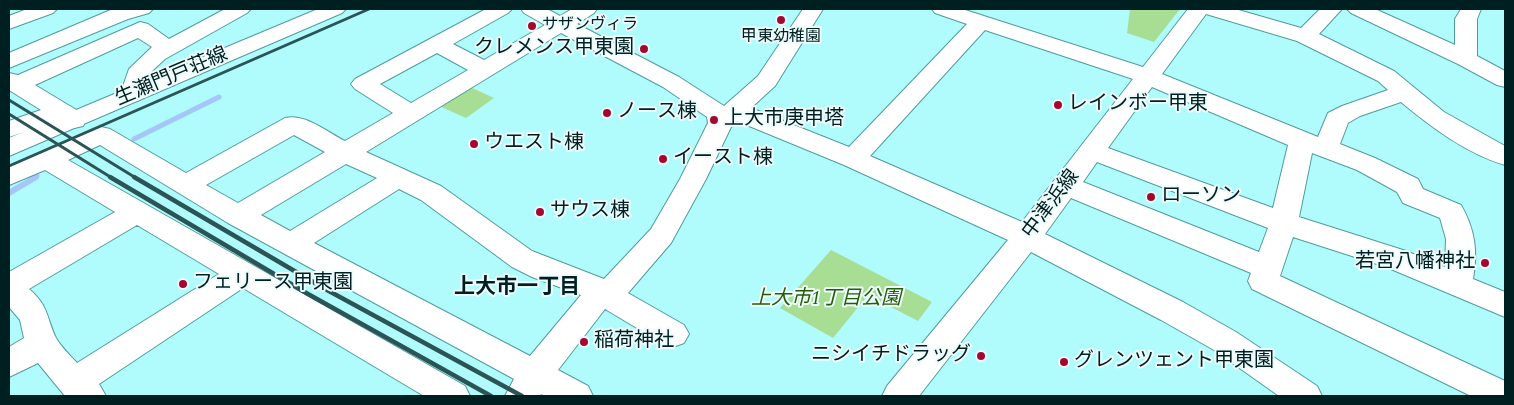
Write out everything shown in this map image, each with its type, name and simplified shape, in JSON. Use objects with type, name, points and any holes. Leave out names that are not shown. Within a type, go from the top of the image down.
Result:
[{"type":"street","points":[[9,23],[46,9]]},
{"type":"street","points":[[9,61],[121,14],[142,9]]},
{"type":"street","points":[[132,95],[141,69],[157,54],[240,9]]},
{"type":"street","name":"生瀬門戸荘線","points":[[9,148],[67,116],[132,95],[335,9]]},
{"type":"street","points":[[530,9],[671,82],[719,114],[853,159],[1008,228],[1172,311],[1225,341],[1304,396]]},
{"type":"street","points":[[238,216],[346,154],[587,9]]},
{"type":"street","points":[[528,385],[605,293],[661,236],[728,117],[766,81],[813,9]]},
{"type":"street","points":[[942,9],[1150,77],[1314,145],[1366,164],[1408,186],[1413,196],[1451,212],[1460,230],[1463,256],[1457,284]]},
{"type":"street","name":"中津浜線","points":[[911,393],[1026,238],[1150,77],[1199,9]]},
{"type":"street","points":[[1213,9],[1305,36],[1386,76],[1435,118],[1476,142],[1505,156]]},
{"type":"street","points":[[1305,36],[1332,9]]},
{"type":"street","points":[[1358,9],[1500,74]]},
{"type":"street","points":[[1466,59],[1466,19],[1471,9]]},
{"type":"street","points":[[412,114],[362,84],[437,44],[482,12]]},
{"type":"street","points":[[853,159],[981,22]]},
{"type":"street","points":[[13,82],[140,29],[168,48]]},
{"type":"street","points":[[437,44],[486,70]]},
{"type":"street","points":[[13,82],[67,116]]},
{"type":"street","points":[[1405,92],[1351,111],[1337,120],[1314,145],[1263,281],[1504,396]]},
{"type":"street","points":[[9,129],[67,116]]},
{"type":"street","points":[[185,185],[294,124],[346,154],[431,194],[522,259],[543,269],[585,282],[673,334]]},
{"type":"street","points":[[9,176],[101,135],[528,385],[576,396]]},
{"type":"street","points":[[1092,151],[1284,223],[1396,259],[1505,305]]},
{"type":"street","points":[[46,159],[453,396]]},
{"type":"street","points":[[290,244],[397,178]]},
{"type":"street","points":[[1066,186],[1268,268]]},
{"type":"street","points":[[137,212],[9,287],[27,305],[35,319],[42,344],[81,390],[242,273]]},
{"type":"street","points":[[9,363],[42,344]]},
{"type":"green space","points":[[1130,9],[1180,9],[1154,42],[1127,33]]},
{"type":"green space","points":[[468,86],[494,98],[466,118],[437,105]]},
{"type":"green space","name":"上大市1丁目公園","points":[[831,250],[932,302],[918,321],[868,295],[833,338],[780,308]]},
{"type":"waterway","points":[[134,139],[219,97]]},
{"type":"waterway","points":[[9,193],[36,177]]},
{"type":"railway","points":[[72,139],[369,9]]},
{"type":"railway","points":[[9,100],[72,139]]},
{"type":"railway","points":[[9,114],[58,145]]},
{"type":"railway","points":[[58,145],[72,139]]},
{"type":"railway","points":[[72,139],[136,178]]},
{"type":"railway","points":[[9,166],[58,145]]},
{"type":"railway","points":[[58,145],[112,178]]},
{"type":"railway","points":[[110,177],[308,294],[491,396]]},
{"type":"railway","points":[[134,177],[327,290],[522,396]]},
{"type":"place","name":"甲東幼稚園","points":[[781,20]]},
{"type":"place","name":"サザンヴィラ","points":[[532,26]]},
{"type":"place","name":"クレメンス甲東園","points":[[644,49]]},
{"type":"place","name":"レインボー甲東","points":[[1058,105]]},
{"type":"place","name":"ノース棟","points":[[607,113]]},
{"type":"place","name":"上大市庚申塔","points":[[714,120]]},
{"type":"place","name":"ウエスト棟","points":[[474,144]]},
{"type":"place","name":"イースト棟","points":[[663,159]]},
{"type":"place","name":"ローソン","points":[[1151,197]]},
{"type":"place","name":"サウス棟","points":[[540,212]]},
{"type":"place","name":"若宮八幡神社","points":[[1485,263]]},
{"type":"place","name":"フェリース甲東園","points":[[183,284]]},
{"type":"place","name":"稲荷神社","points":[[584,342]]},
{"type":"place","name":"ニシイチドラッグ","points":[[981,356]]},
{"type":"place","name":"グレンツェント甲東園","points":[[1064,362]]},
{"type":"district","name":"上大市一丁目","points":[[517,289]]}]
